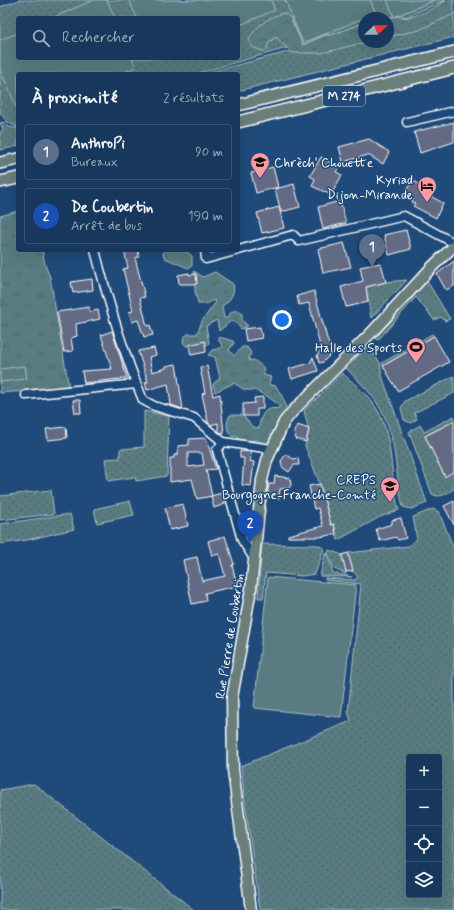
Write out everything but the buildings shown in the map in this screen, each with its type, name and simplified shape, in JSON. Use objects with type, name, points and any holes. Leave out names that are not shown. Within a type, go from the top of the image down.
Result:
[{"type":"highway","points":[[436,56],[448,47],[454,45]]},
{"type":"highway","name":"M 274","points":[[240,105],[454,52]]},
{"type":"highway","name":"M 274","points":[[240,122],[453,69]]},
{"type":"highway","points":[[0,163],[16,159]]},
{"type":"highway","points":[[0,182],[16,178]]},
{"type":"main road","name":"Rue Pierre de Coubertin","points":[[252,910],[233,770],[232,698],[251,589],[253,557],[262,480],[272,449],[284,422],[293,411],[374,330],[432,267],[454,246]]},
{"type":"street","points":[[407,122],[454,110]]},
{"type":"street","points":[[240,250],[293,235],[299,241],[404,216],[454,243]]},
{"type":"street","points":[[96,252],[108,300],[144,400],[154,406],[194,418],[223,442],[272,449]]},
{"type":"street","points":[[205,252],[206,259],[231,252]]},
{"type":"street","points":[[26,395],[137,384]]},
{"type":"street","points":[[223,442],[217,450],[242,540],[253,557]]},
{"type":"green space","points":[[19,0],[446,0],[406,17],[400,15],[394,16],[394,12],[358,12],[358,25],[331,35],[325,35],[303,45],[290,17],[269,42],[276,37],[287,48],[202,72],[16,72],[16,126],[7,122],[0,112],[0,7]]},
{"type":"green space","points":[[94,0],[107,0],[114,16],[57,16]]},
{"type":"green space","points":[[129,0],[271,0],[275,10],[240,25],[240,16],[136,16]]},
{"type":"green space","points":[[285,0],[370,0],[376,12],[358,12],[358,20],[303,43]]},
{"type":"green space","points":[[387,0],[435,0],[394,17],[394,12],[392,12]]},
{"type":"green space","points":[[447,0],[454,0],[454,14],[419,30],[394,36],[394,16],[414,16]]},
{"type":"green space","points":[[454,9],[454,37],[240,90],[240,72],[210,72],[291,51],[358,43],[358,48],[394,48],[394,24]]},
{"type":"green space","points":[[284,13],[290,17],[303,45],[325,35],[331,35],[358,25],[358,44],[322,53],[292,53],[276,37],[269,42],[267,50],[263,51],[252,47],[249,39],[255,30],[269,19]]},
{"type":"green space","points":[[16,34],[16,60],[133,60],[136,67],[125,72],[16,72],[16,106],[0,69],[0,40]]},
{"type":"green space","points":[[3,122],[9,127],[16,128],[16,146],[0,150],[0,133],[3,129],[0,123]]},
{"type":"green space","points":[[16,212],[16,252],[42,252],[45,265],[50,277],[69,388],[0,393],[0,216]]},
{"type":"green space","points":[[164,252],[189,253],[192,256],[192,266],[188,268],[165,258],[163,255]]},
{"type":"green space","points":[[194,271],[203,277],[215,272],[233,284],[233,294],[222,306],[224,318],[228,318],[231,312],[238,311],[242,314],[242,320],[248,326],[241,329],[235,322],[231,321],[219,331],[217,320],[206,326],[209,343],[207,345],[186,346],[183,342],[184,337],[188,334],[197,334],[202,321],[216,302],[214,300],[206,304],[198,304],[195,290]]},
{"type":"green space","points":[[407,280],[371,318],[366,287],[386,282]]},
{"type":"green space","points":[[427,281],[450,319],[445,321],[441,317],[434,320],[416,297],[378,340],[375,338]]},
{"type":"green space","points":[[432,334],[434,336],[383,366],[382,363]]},
{"type":"green space","points":[[219,337],[233,341],[234,343],[229,350],[234,356],[242,347],[247,347],[251,353],[249,358],[250,361],[254,360],[263,367],[264,375],[271,377],[269,383],[270,385],[276,386],[284,402],[286,410],[280,424],[270,442],[266,444],[256,440],[242,442],[236,436],[233,437],[227,429],[230,415],[242,415],[253,427],[259,428],[260,420],[264,412],[269,409],[279,408],[279,405],[267,396],[254,390],[245,390],[234,383],[215,392],[213,384],[220,378],[215,357],[208,355],[212,350],[223,346],[219,341]]},
{"type":"green space","points":[[369,346],[380,363],[382,376],[427,503],[411,509],[403,507],[392,440],[384,415],[363,385],[346,368]]},
{"type":"green space","points":[[25,366],[27,379],[0,382],[0,369]]},
{"type":"green space","points":[[342,373],[366,395],[380,415],[388,441],[399,510],[380,517],[338,540],[334,525],[331,525],[320,484],[305,446],[309,431],[304,411]]},
{"type":"green space","points":[[454,376],[454,393],[414,413],[417,419],[411,423],[404,420],[401,408],[405,401]]},
{"type":"green space","points":[[144,411],[169,416],[167,476],[136,481],[135,477],[108,481],[105,459],[120,458],[120,449],[144,447]]},
{"type":"green space","points":[[454,416],[454,421],[425,436],[445,476],[454,471],[454,489],[438,496],[432,494],[409,432],[420,425],[424,432]]},
{"type":"green space","points":[[51,490],[54,514],[0,520],[0,496]]},
{"type":"green space","points":[[130,501],[134,515],[97,523],[94,509]]},
{"type":"green space","points":[[433,509],[439,512],[454,549],[454,910],[260,910],[241,766],[351,721],[348,712],[361,584],[325,580],[325,578],[355,580],[358,577],[353,571],[348,553],[409,546],[417,539],[413,517]]},
{"type":"green space","points":[[70,514],[74,529],[27,540],[0,544],[0,524]]},
{"type":"green space","points":[[262,544],[319,545],[324,549],[315,574],[302,576],[266,573],[263,598],[258,598]]},
{"type":"green space","points":[[329,550],[342,555],[346,574],[334,569],[328,554]]},
{"type":"green space","points":[[327,553],[333,573],[352,577],[320,576],[325,554]]},
{"type":"green space","points":[[268,577],[356,585],[341,717],[254,708]]},
{"type":"green space","points":[[34,784],[194,910],[0,910],[0,790]]},
{"type":"place","name":"Chrèch' Chouette","points":[[260,179]]},
{"type":"place","name":"Kyriad Dijon-Mirande","points":[[427,203]]},
{"type":"place","name":"AnthroPi","points":[[372,267]]},
{"type":"place","name":"Halle des Sports","points":[[416,364]]},
{"type":"place","name":"CREPS Bourgogne-Franche-Comté","points":[[390,503]]},
{"type":"place","name":"De Coubertin","points":[[250,543]]}]
